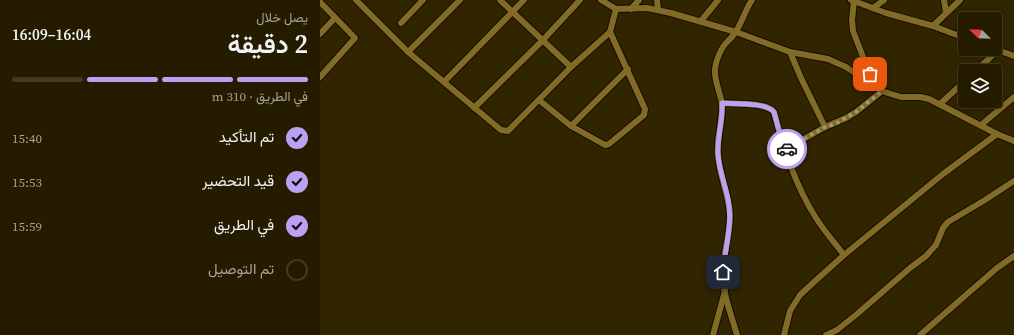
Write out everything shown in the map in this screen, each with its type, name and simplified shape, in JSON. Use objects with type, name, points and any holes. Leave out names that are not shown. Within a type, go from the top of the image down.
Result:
[{"type":"street","points":[[356,0],[408,52],[474,108],[506,132],[571,67],[610,32],[616,8]]},
{"type":"street","points":[[401,23],[423,0]]},
{"type":"street","points":[[408,52],[460,0]]},
{"type":"street","points":[[500,0],[571,67]]},
{"type":"street","points":[[444,82],[524,0]]},
{"type":"street","points":[[474,108],[543,40],[580,0]]},
{"type":"street","points":[[601,0],[616,8],[658,10],[701,21],[790,52],[837,62],[882,91],[901,97],[920,97],[929,99],[997,134],[1014,141]]},
{"type":"street","points":[[657,0],[658,10]]},
{"type":"street","points":[[701,21],[718,0]]},
{"type":"street","points":[[737,335],[723,282],[725,250],[730,225],[728,199],[718,155],[722,103],[716,82],[715,70],[717,60],[726,43],[736,32],[752,0]]},
{"type":"street","points":[[873,8],[884,0]]},
{"type":"street","points":[[944,0],[946,12]]},
{"type":"street","points":[[934,26],[946,12],[960,0]]},
{"type":"street","points":[[631,9],[637,1]]},
{"type":"street","points":[[874,85],[853,31],[852,1],[886,13],[934,26],[958,35]]},
{"type":"street","points":[[320,2],[355,39],[320,77]]},
{"type":"street","points":[[320,34],[335,18]]},
{"type":"street","points":[[539,100],[572,126],[602,144],[607,145],[644,115],[645,109],[610,32]]},
{"type":"street","points":[[1002,51],[1014,56]]},
{"type":"street","points":[[790,52],[825,127]]},
{"type":"street","points":[[982,64],[990,56]]},
{"type":"street","points":[[572,126],[628,69]]},
{"type":"street","points":[[940,104],[958,87]]},
{"type":"street","points":[[784,150],[825,127],[835,124],[856,112],[882,91]]},
{"type":"street","points":[[981,125],[1014,97]]},
{"type":"street","points":[[722,103],[758,105],[771,109],[774,112],[784,150],[795,179],[816,218],[844,255]]},
{"type":"street","points":[[784,335],[790,310],[800,295],[844,255],[943,174],[997,134]]},
{"type":"street","points":[[826,335],[837,330],[926,256],[936,244],[943,228],[948,222],[1014,181]]},
{"type":"street","points":[[920,335],[997,268],[1014,256]]},
{"type":"street","points":[[713,335],[725,291]]},
{"type":"street","points":[[837,330],[842,335]]},
{"type":"way so far","points":[[787,149],[825,127],[835,124],[856,112],[882,91],[874,85],[870,74]]},
{"type":"route","points":[[723,272],[725,250],[730,225],[730,215],[718,155],[722,103],[758,105],[771,109],[774,112],[784,150],[787,149]]}]
